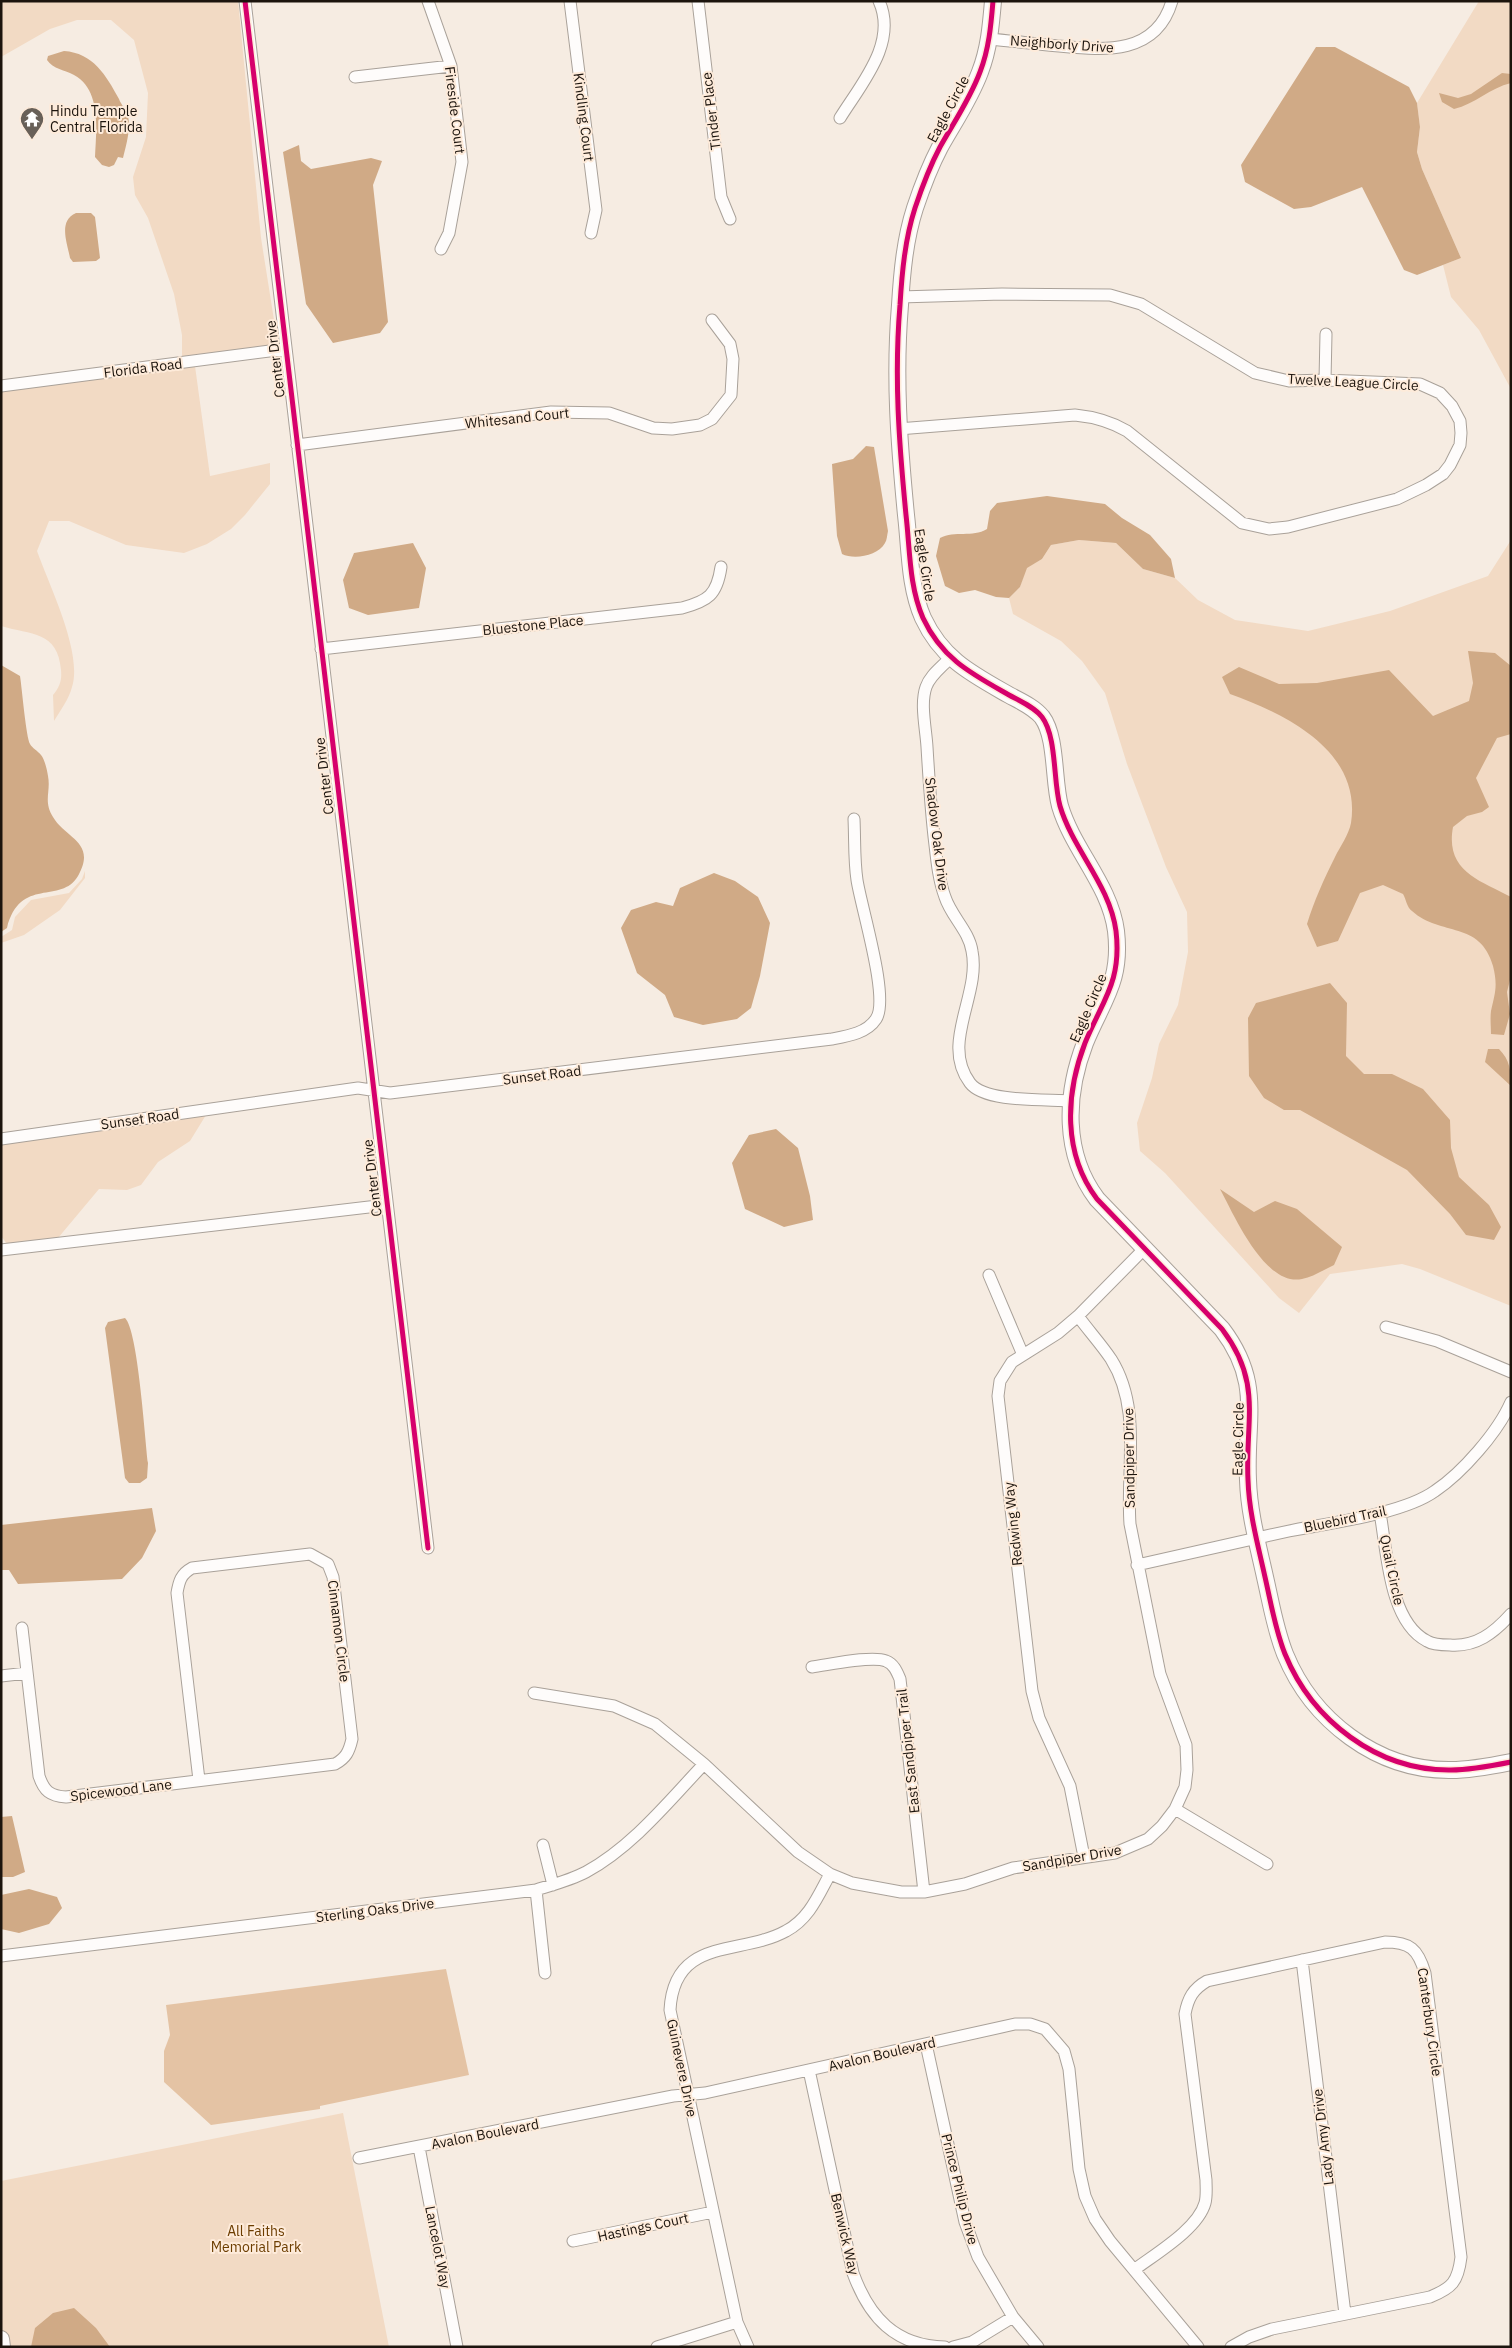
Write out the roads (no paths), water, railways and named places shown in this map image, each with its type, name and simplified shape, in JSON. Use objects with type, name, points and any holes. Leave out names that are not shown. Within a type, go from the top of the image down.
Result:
[{"type":"street","name":"Center Drive","points":[[245,1],[428,1548]]},
{"type":"street","name":"Fireside Court","points":[[428,1],[451,66],[462,162],[449,234],[441,249]]},
{"type":"street","name":"Kindling Court","points":[[570,1],[596,210],[591,233]]},
{"type":"street","name":"Tinder Place","points":[[698,1],[721,197],[730,219]]},
{"type":"street","points":[[840,118],[879,55],[884,37],[884,19],[879,1]]},
{"type":"street","name":"Eagle Circle","points":[[993,1],[989,39],[982,68],[971,95],[938,151],[916,207],[902,268],[896,350],[898,429],[915,591],[924,619],[950,658],[979,678],[1023,703],[1042,718],[1052,742],[1055,784],[1066,825],[1111,909],[1116,930],[1116,968],[1105,1003],[1080,1057],[1071,1116],[1074,1153],[1086,1184],[1097,1199],[1222,1329],[1235,1346],[1244,1366],[1251,1409],[1248,1479],[1256,1538],[1276,1628],[1284,1653],[1302,1687],[1325,1716],[1342,1731],[1385,1756],[1423,1767],[1450,1770],[1511,1762]]},
{"type":"street","name":"Neighborly Drive","points":[[989,39],[1116,49],[1149,36],[1162,22],[1172,1]]},
{"type":"street","points":[[355,77],[451,66]]},
{"type":"street","name":"Twelve League Circle","points":[[898,429],[1075,415],[1094,417],[1111,422],[1127,431],[1242,523],[1269,529],[1288,527],[1397,499],[1443,474],[1460,445],[1460,421],[1452,406],[1440,393],[1420,384],[1325,380],[1289,381],[1255,373],[1140,304],[1110,295],[1002,294],[900,297]]},
{"type":"street","name":"Whitesand Court","points":[[297,445],[551,412],[610,413],[653,428],[672,429],[700,425],[712,419],[731,395],[733,359],[730,344],[712,320]]},
{"type":"street","points":[[1325,380],[1326,334]]},
{"type":"street","name":"Florida Road","points":[[1,386],[285,350]]},
{"type":"street","name":"Bluestone Place","points":[[321,648],[682,608],[700,603],[714,594],[721,567]]},
{"type":"street","name":"Shadow Oak Drive","points":[[950,658],[932,676],[926,688],[924,707],[931,813],[939,875],[945,899],[966,933],[972,951],[973,969],[959,1036],[959,1054],[962,1070],[971,1085],[991,1095],[1072,1101]]},
{"type":"street","name":"Sunset Road","points":[[1,1139],[358,1088],[390,1093],[832,1039],[860,1033],[877,1019],[880,1006],[879,982],[857,882],[854,819]]},
{"type":"street","points":[[1,1250],[386,1205]]},
{"type":"street","name":"Redwing Way","points":[[1084,1857],[1070,1786],[1039,1718],[1032,1691],[998,1396],[1000,1381],[1005,1371],[1022,1355],[1058,1333],[1078,1316],[1145,1248]]},
{"type":"street","points":[[989,1275],[1022,1355]]},
{"type":"street","name":"Sandpiper Drive","points":[[534,1692],[614,1706],[655,1724],[704,1764],[798,1852],[830,1874],[852,1883],[878,1889],[924,1892],[956,1886],[1013,1868],[1115,1853],[1133,1847],[1148,1839],[1162,1826],[1175,1809],[1185,1787],[1187,1770],[1186,1746],[1160,1674],[1137,1565],[1129,1508],[1131,1420],[1128,1400],[1111,1359],[1078,1316]]},
{"type":"street","points":[[1386,1327],[1437,1341],[1511,1372]]},
{"type":"street","name":"Bluebird Trail","points":[[1137,1565],[1256,1538],[1380,1513],[1415,1501],[1434,1492],[1460,1469],[1496,1428],[1511,1402]]},
{"type":"street","name":"Quail Circle","points":[[1380,1513],[1395,1596],[1402,1615],[1413,1630],[1428,1642],[1462,1646],[1480,1641],[1498,1628],[1511,1614]]},
{"type":"street","name":"Cinnamon Circle","points":[[310,1554],[320,1558],[328,1564],[333,1577],[352,1739],[349,1752],[335,1764],[199,1780],[176,1593],[178,1582],[184,1573],[192,1568],[310,1554]]},
{"type":"street","name":"Spicewood Lane","points":[[22,1628],[39,1776],[47,1792],[55,1796],[66,1797],[199,1780]]},
{"type":"street","name":"East Sandpiper Trail","points":[[812,1667],[875,1659],[887,1661],[894,1667],[900,1679],[924,1892]]},
{"type":"street","points":[[1,1676],[27,1673]]},
{"type":"street","name":"Sterling Oaks Drive","points":[[1,1956],[536,1890],[585,1873],[613,1855],[639,1832],[704,1764]]},
{"type":"street","points":[[1175,1809],[1267,1864]]},
{"type":"street","points":[[542,1846],[553,1885]]},
{"type":"street","name":"Guinevere Drive","points":[[748,2347],[737,2322],[713,2212],[670,2010],[671,1993],[676,1980],[698,1958],[714,1951],[774,1937],[801,1921],[811,1910],[830,1874]]},
{"type":"street","points":[[536,1890],[545,1974]]},
{"type":"street","name":"Canterbury Circle","points":[[1134,2270],[1190,2227],[1200,2214],[1205,2202],[1206,2180],[1186,2014],[1191,1994],[1199,1985],[1207,1981],[1385,1942],[1400,1942],[1412,1947],[1421,1958],[1425,1973],[1459,2248],[1459,2272],[1452,2285],[1445,2291],[1430,2297],[1272,2329],[1249,2337],[1231,2347]]},
{"type":"street","name":"Lady Amy Drive","points":[[1302,1960],[1345,2314]]},
{"type":"street","name":"Avalon Boulevard","points":[[359,2158],[688,2094],[705,2093],[1014,2024],[1030,2024],[1046,2029],[1064,2051],[1069,2069],[1080,2168],[1086,2196],[1095,2219],[1110,2241],[1198,2347]]},
{"type":"street","name":"Prince Philip Drive","points":[[926,2044],[965,2222],[978,2257],[1013,2317],[1038,2347]]},
{"type":"street","name":"Benwick Way","points":[[809,2070],[853,2273],[861,2295],[873,2314],[897,2334],[917,2343],[945,2347]]},
{"type":"street","name":"Lancelot Way","points":[[419,2147],[457,2347]]},
{"type":"street","name":"Hastings Court","points":[[573,2242],[713,2212]]},
{"type":"street","points":[[953,2347],[972,2342],[1013,2317]]},
{"type":"street","points":[[657,2347],[737,2322]]},
{"type":"street","points":[[1,2339],[2,2347]]},
{"type":"place","name":"Hindu Temple Central Florida","points":[[32,140]]},
{"type":"park label","name":"All Faiths Memorial Park","points":[[256,2240]]}]
